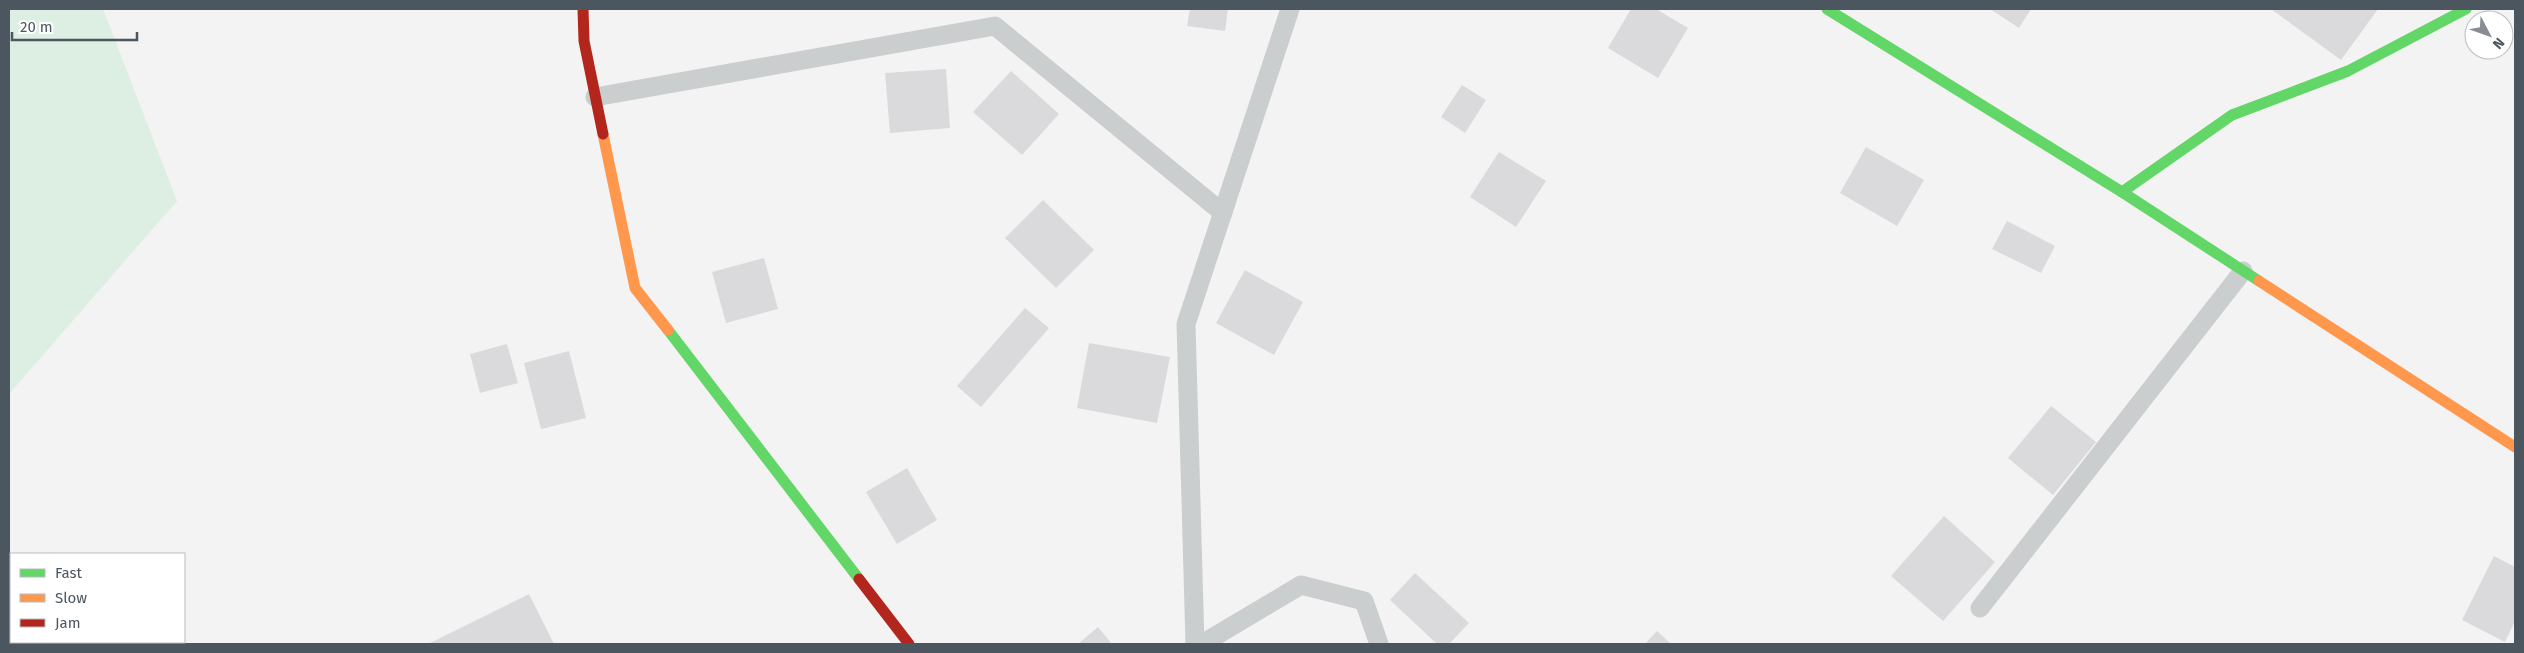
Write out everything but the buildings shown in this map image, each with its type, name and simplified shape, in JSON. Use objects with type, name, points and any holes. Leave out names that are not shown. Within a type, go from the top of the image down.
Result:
[{"type":"street","points":[[583,9],[584,42],[635,288],[909,644]]},
{"type":"street","points":[[1826,9],[2122,192],[2515,447]]},
{"type":"street","points":[[2122,192],[2232,115],[2348,71],[2466,9]]},
{"type":"lane","points":[[1195,644],[1186,324],[1290,9]]},
{"type":"lane","points":[[595,97],[995,26],[1223,213]]},
{"type":"lane","points":[[1980,608],[2243,271]]},
{"type":"lane","points":[[1202,644],[1301,585],[1364,601],[1379,644]]},
{"type":"green space","points":[[9,9],[103,9],[177,201],[9,394]]},
{"type":"traffic: fast","points":[[1827,9],[2122,192],[2259,281]]},
{"type":"traffic: fast","points":[[2122,192],[2232,115],[2348,71],[2466,9]]},
{"type":"traffic: fast","points":[[668,330],[859,579]]},
{"type":"traffic: slow","points":[[603,134],[635,288],[668,330]]},
{"type":"traffic: slow","points":[[2259,281],[2515,447]]},
{"type":"traffic: jam","points":[[583,9],[584,41],[603,134]]},
{"type":"traffic: jam","points":[[859,579],[909,644]]}]
